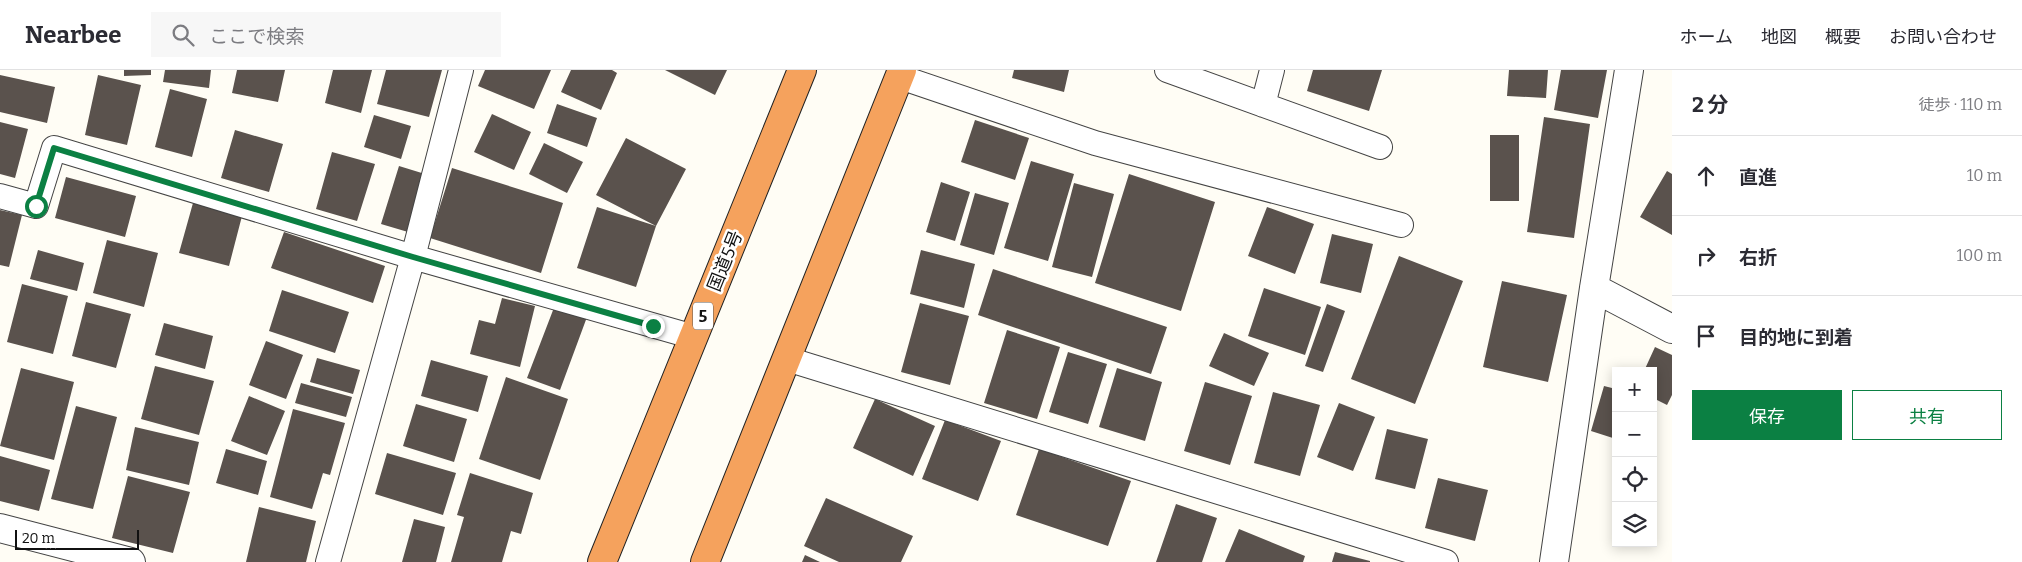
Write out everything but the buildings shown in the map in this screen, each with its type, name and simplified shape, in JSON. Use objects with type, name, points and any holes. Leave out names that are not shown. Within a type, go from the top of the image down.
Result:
[{"type":"highway","name":"国道5号","points":[[602,562],[802,70]]},
{"type":"highway","points":[[706,562],[901,73]]},
{"type":"street","points":[[1554,562],[1594,288],[1629,70]]},
{"type":"street","points":[[1594,288],[1672,329]]},
{"type":"street","points":[[0,528],[131,562]]},
{"type":"lane","points":[[328,562],[413,257],[461,70]]},
{"type":"lane","points":[[1167,70],[1380,147]]},
{"type":"lane","points":[[1263,105],[1272,70]]},
{"type":"lane","points":[[901,73],[1095,143],[1401,225]]},
{"type":"lane","points":[[0,196],[36,206],[54,148],[413,257],[694,337]]},
{"type":"lane","points":[[787,359],[1446,562]]},
{"type":"route","points":[[36,206],[54,148],[413,257],[653,326]]}]
